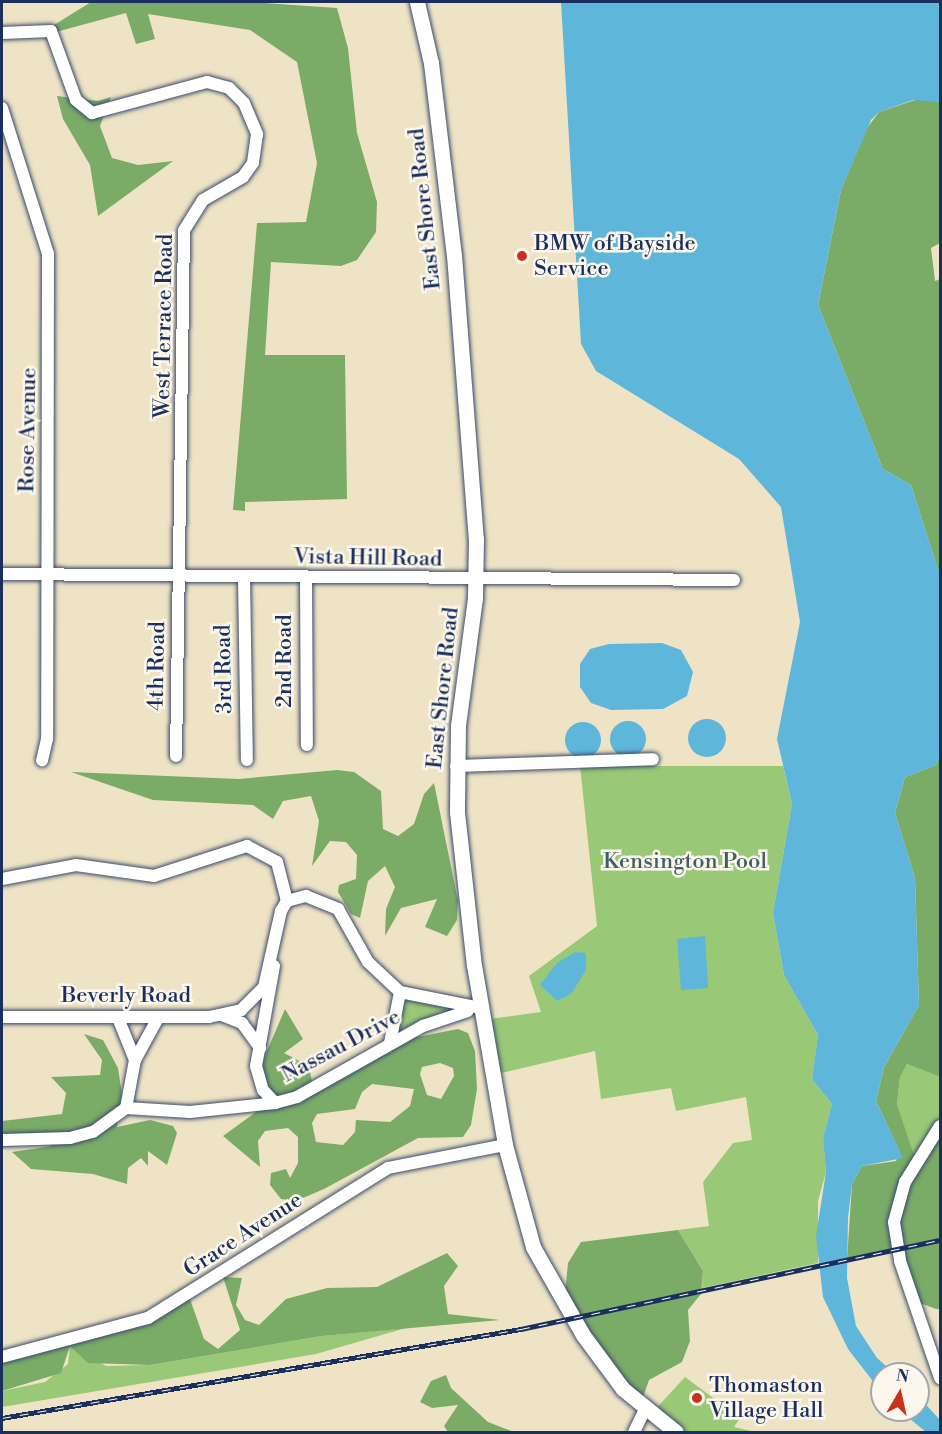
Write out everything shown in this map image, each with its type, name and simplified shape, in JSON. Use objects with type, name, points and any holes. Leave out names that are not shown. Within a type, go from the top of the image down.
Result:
[{"type":"main road","name":"East Shore Road","points":[[417,2],[431,63],[454,255],[477,580],[456,766],[458,821],[481,1008],[505,1145],[534,1251],[605,1366],[645,1409],[676,1432]]},
{"type":"street","name":"West Terrace Road","points":[[2,33],[49,30],[82,107],[92,112],[121,107],[192,84],[218,84],[244,103],[257,134],[253,164],[243,177],[203,200],[184,231],[180,576]]},
{"type":"street","name":"Rose Avenue","points":[[2,108],[48,254],[47,739],[42,760]]},
{"type":"street","name":"Vista Hill Road","points":[[2,574],[477,580],[734,580]]},
{"type":"street","name":"4th Road","points":[[176,756],[180,576]]},
{"type":"street","name":"3rd Road","points":[[244,577],[247,760]]},
{"type":"street","name":"2nd Road","points":[[306,578],[307,745]]},
{"type":"street","points":[[456,766],[653,759]]},
{"type":"street","points":[[2,879],[76,865],[154,876],[247,846],[272,856],[284,877],[290,900],[273,938],[273,991],[260,1048],[259,1082],[275,1103]]},
{"type":"street","points":[[284,877],[306,896],[338,909],[368,962],[400,992],[444,1005],[481,1008]]},
{"type":"street","points":[[290,900],[306,896]]},
{"type":"street","name":"Beverly Road","points":[[2,1017],[224,1016],[248,1004],[264,987],[273,938]]},
{"type":"street","points":[[390,1043],[400,992]]},
{"type":"street","name":"Nassau Drive","points":[[126,1108],[190,1112],[275,1103],[297,1097],[390,1043],[433,1022],[481,1008]]},
{"type":"street","points":[[224,1016],[242,1023],[260,1048]]},
{"type":"street","points":[[118,1018],[135,1060]]},
{"type":"street","points":[[2,1140],[70,1138],[93,1132],[126,1108],[135,1060],[158,1018]]},
{"type":"street","points":[[940,1126],[905,1182],[894,1222],[900,1262],[940,1378]]},
{"type":"street","name":"Grace Avenue","points":[[2,1357],[158,1313],[388,1168],[505,1145]]},
{"type":"street","points":[[634,1432],[645,1409]]},
{"type":"green space","points":[[91,2],[251,2],[337,8],[348,48],[357,133],[377,202],[376,232],[357,260],[341,266],[271,262],[265,355],[345,355],[347,499],[245,502],[245,511],[233,510],[257,223],[306,222],[317,163],[297,62],[250,30],[148,14],[155,39],[136,44],[126,13],[56,32],[54,25]]},
{"type":"green space","points":[[57,96],[98,101],[111,97],[100,126],[112,158],[138,165],[173,161],[98,216],[90,165],[63,119]]},
{"type":"green space","points":[[921,98],[940,102],[940,243],[931,248],[935,281],[940,279],[940,576],[911,485],[883,469],[818,305],[841,190],[867,128],[879,112]]},
{"type":"green space","points":[[940,756],[940,1077],[907,1064],[900,1077],[897,1104],[916,1162],[940,1126],[940,1309],[936,1309],[920,1303],[896,1249],[847,1260],[852,1184],[862,1166],[896,1161],[899,1150],[876,1101],[884,1067],[919,1005],[915,878],[895,813],[905,777],[936,765]]},
{"type":"green space","name":"Kensington Pool","points":[[580,766],[783,766],[792,804],[773,913],[784,975],[818,1035],[812,1079],[832,1104],[823,1138],[826,1172],[818,1201],[818,1263],[702,1288],[703,1271],[678,1230],[709,1226],[703,1182],[733,1143],[752,1140],[746,1097],[676,1111],[671,1088],[601,1099],[595,1051],[493,1075],[483,1020],[541,1012],[529,976],[597,926]]},
{"type":"green space","points":[[337,770],[354,772],[381,791],[383,829],[398,836],[414,824],[424,794],[434,783],[458,901],[457,920],[447,936],[425,927],[437,899],[401,908],[385,936],[386,909],[395,887],[385,866],[368,881],[360,918],[351,914],[338,892],[339,885],[356,879],[357,855],[346,842],[330,841],[312,866],[319,821],[311,796],[283,801],[273,819],[253,805],[153,800],[71,772],[239,779]]},
{"type":"green space","points":[[400,992],[481,1008],[390,1043]]},
{"type":"green space","points":[[285,1009],[303,1039],[284,1053],[309,1066],[314,1092],[412,1038],[458,1029],[468,1033],[475,1051],[477,1089],[471,1125],[463,1137],[418,1138],[324,1189],[296,1201],[281,1199],[270,1185],[271,1173],[286,1169],[290,1178],[298,1163],[298,1137],[288,1128],[265,1131],[258,1141],[260,1167],[223,1136],[274,1099],[258,1072]],"holes":[[[440,1063],[453,1068],[454,1076],[441,1099],[427,1095],[420,1074],[422,1067]],[[372,1084],[414,1089],[410,1106],[390,1122],[356,1120],[355,1132],[343,1145],[316,1142],[312,1123],[317,1114],[355,1109],[362,1092]]]},
{"type":"green space","points":[[84,1034],[103,1040],[118,1068],[122,1095],[117,1127],[150,1120],[173,1126],[177,1133],[167,1165],[148,1151],[148,1166],[141,1158],[128,1168],[127,1184],[93,1174],[31,1169],[12,1152],[52,1146],[2,1133],[2,1121],[62,1114],[66,1093],[51,1077],[100,1075],[102,1060]]},
{"type":"green space","points":[[907,1064],[940,1077],[940,1126],[915,1163],[897,1104],[900,1077]]},
{"type":"green space","points":[[678,1230],[703,1271],[701,1294],[688,1310],[690,1341],[682,1362],[649,1380],[640,1406],[623,1389],[565,1293],[568,1263],[581,1242]]},
{"type":"green space","points":[[447,1253],[458,1266],[444,1286],[448,1314],[500,1320],[322,1336],[150,1365],[88,1363],[70,1346],[61,1373],[2,1391],[2,1357],[108,1331],[189,1296],[204,1339],[218,1349],[240,1330],[223,1277],[242,1278],[236,1305],[245,1320],[259,1325],[286,1299],[327,1288],[377,1287]]},
{"type":"green space","points":[[406,1328],[316,1354],[2,1407],[2,1391],[45,1382],[68,1364],[70,1345],[106,1366],[150,1365],[322,1336]]},
{"type":"green space","points":[[446,1375],[451,1388],[488,1422],[514,1432],[448,1432],[444,1426],[458,1405],[432,1408],[420,1402],[431,1381]]},
{"type":"green space","points":[[685,1377],[740,1418],[734,1427],[755,1432],[676,1432],[651,1414]]},
{"type":"water","points":[[561,2],[940,2],[940,102],[913,100],[879,112],[871,120],[841,190],[818,305],[883,469],[911,485],[940,576],[940,756],[936,765],[905,777],[895,813],[915,878],[919,1005],[884,1067],[876,1101],[903,1158],[862,1166],[852,1184],[848,1218],[847,1278],[856,1326],[882,1362],[870,1362],[870,1377],[848,1349],[823,1297],[816,1236],[826,1172],[823,1138],[832,1104],[812,1079],[818,1035],[784,975],[773,913],[792,804],[777,739],[800,622],[781,507],[739,459],[596,371],[581,344]]},
{"type":"water","points":[[662,643],[681,650],[693,672],[687,696],[663,709],[611,710],[591,703],[580,687],[580,664],[590,649],[609,644]]},
{"type":"water","points":[[707,719],[720,725],[726,738],[720,751],[707,757],[694,751],[688,738],[694,725]]},
{"type":"water","points":[[628,721],[641,726],[646,739],[641,752],[628,757],[615,752],[610,739],[615,726]]},
{"type":"water","points":[[583,722],[596,727],[601,740],[596,753],[583,758],[570,753],[565,740],[570,727]]},
{"type":"water","points":[[705,936],[708,988],[681,990],[677,939]]},
{"type":"water","points":[[575,952],[586,953],[586,970],[571,994],[557,1001],[540,985],[557,963]]},
{"type":"water","points":[[930,1409],[940,1420],[940,1432],[926,1432],[914,1422],[930,1422]]},
{"type":"railway","points":[[2,1418],[521,1329],[940,1240]]},
{"type":"place","name":"BMW of Bayside Service","points":[[522,256]]},
{"type":"place","name":"Thomaston Village Hall","points":[[697,1398]]}]
